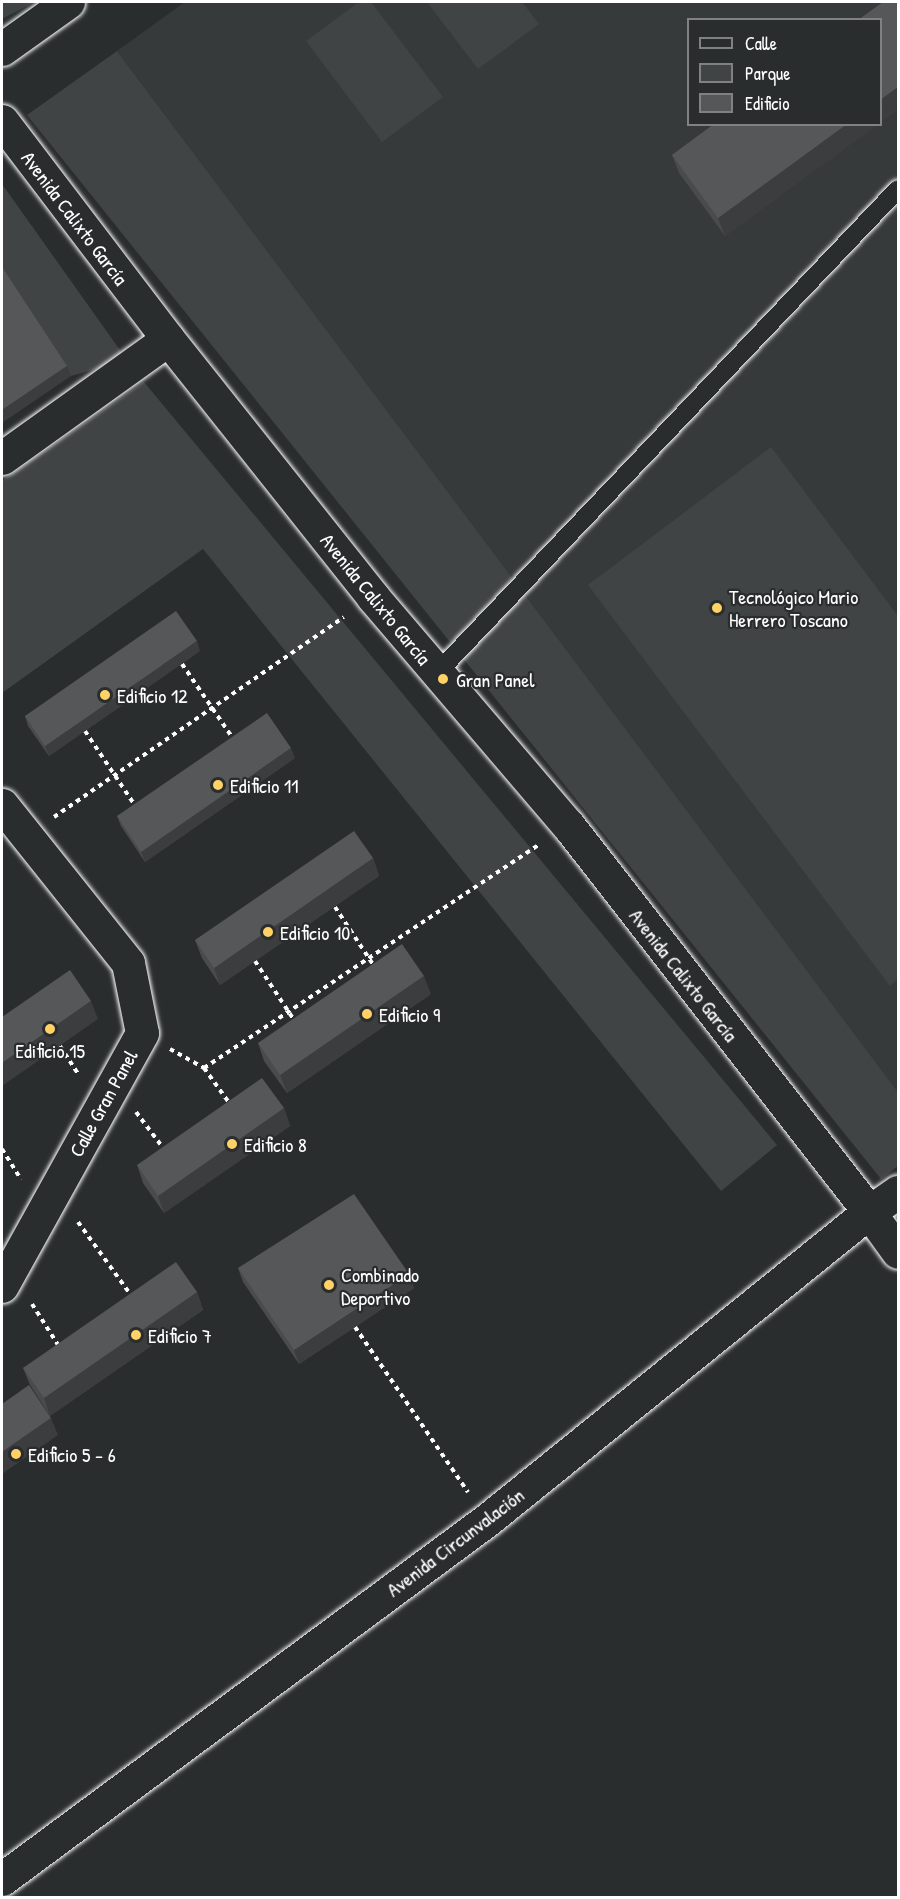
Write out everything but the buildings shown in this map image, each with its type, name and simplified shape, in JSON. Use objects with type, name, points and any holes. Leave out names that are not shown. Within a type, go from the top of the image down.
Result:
[{"type":"main road","points":[[2,49],[68,2]]},
{"type":"main road","name":"Avenida Calixto García","points":[[2,121],[168,339],[373,597],[568,825],[898,1252]]},
{"type":"main road","points":[[2,458],[168,339]]},
{"type":"main road","name":"Calle Gran Panel","points":[[2,805],[128,963],[141,1033],[6,1278]]},
{"type":"main road","name":"Avenida Circunvalación","points":[[2,1879],[486,1520],[869,1212],[898,1192]]},
{"type":"lane","points":[[437,674],[898,189]]},
{"type":"path","points":[[26,836],[373,597]]},
{"type":"path","points":[[182,664],[237,746]]},
{"type":"path","points":[[85,731],[140,812]]},
{"type":"path","points":[[204,1068],[568,825]]},
{"type":"path","points":[[335,907],[378,972]]},
{"type":"path","points":[[255,961],[299,1026]]},
{"type":"path","points":[[141,1033],[204,1068],[234,1108]]},
{"type":"path","points":[[114,1082],[167,1153]]},
{"type":"path","points":[[55,1189],[134,1300]]},
{"type":"path","points":[[6,1278],[62,1350]]},
{"type":"path","points":[[355,1327],[486,1520]]},
{"type":"shaded area","name":"Tecnológico Mario Herrero Toscano","points":[[185,2],[898,2],[898,1092],[117,51]]},
{"type":"green space","points":[[2,2],[34,2],[2,19]]},
{"type":"green space","points":[[359,2],[371,2],[443,97],[382,142],[306,41]]},
{"type":"green space","points":[[427,2],[522,2],[539,24],[478,69]]},
{"type":"green space","points":[[117,51],[898,1092],[898,1166],[881,1179],[27,115]]},
{"type":"green space","points":[[2,184],[127,360],[71,376],[2,271]]},
{"type":"green space","points":[[144,382],[777,1145],[721,1191],[203,549],[2,693],[2,481]]},
{"type":"green space","points":[[771,447],[898,616],[898,979],[890,986],[588,585]]},
{"type":"place","name":"Tecnológico Mario Herrero Toscano","points":[[717,608]]},
{"type":"place","name":"Gran Panel","points":[[443,679]]},
{"type":"place","name":"Edificio 12","points":[[105,695]]},
{"type":"place","name":"Edificio 11","points":[[218,785]]},
{"type":"place","name":"Edificio 10","points":[[268,932]]},
{"type":"place","name":"Edificio 9","points":[[367,1014]]},
{"type":"place","name":"Edificio 15","points":[[50,1029]]},
{"type":"place","name":"Edificio 8","points":[[232,1144]]},
{"type":"place","name":"Combinado Deportivo","points":[[329,1285]]},
{"type":"place","name":"Edificio 7","points":[[136,1335]]},
{"type":"place","name":"Edificio 5 - 6","points":[[16,1454]]}]
